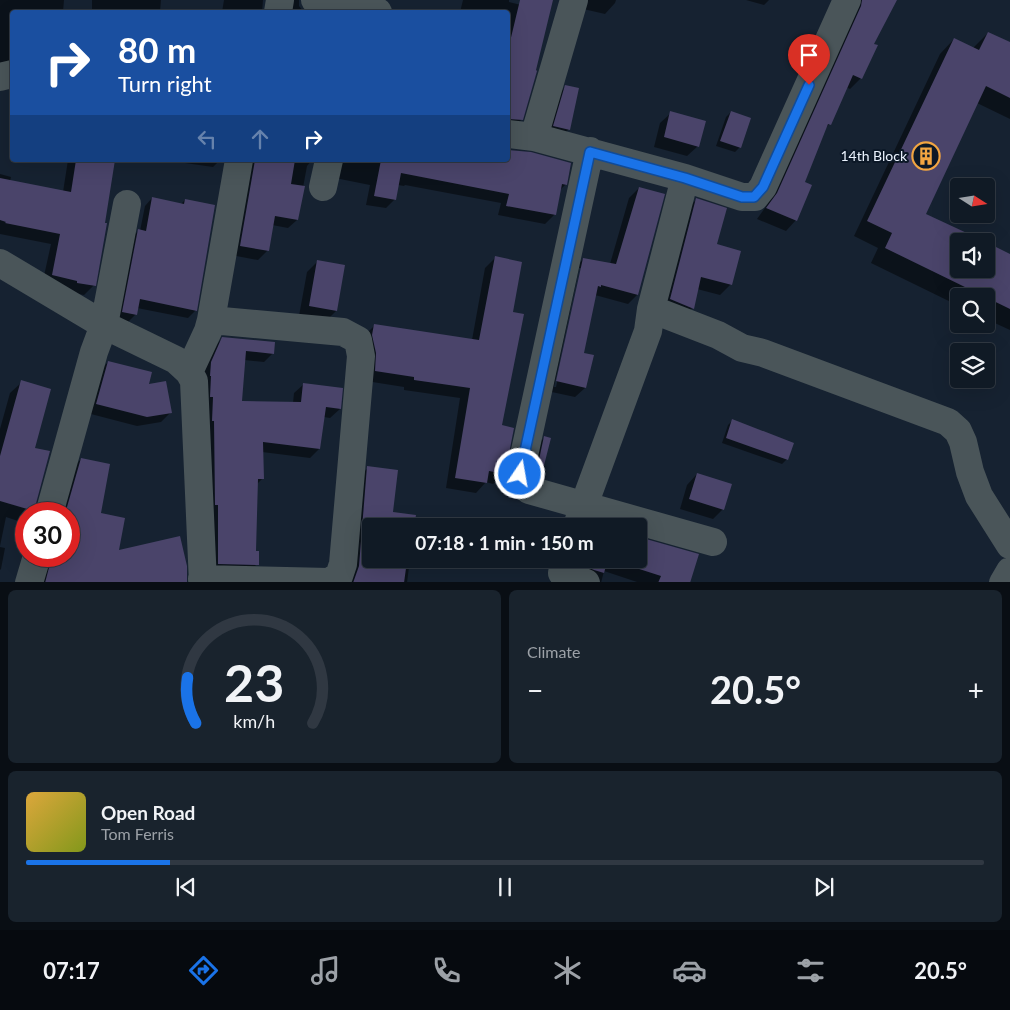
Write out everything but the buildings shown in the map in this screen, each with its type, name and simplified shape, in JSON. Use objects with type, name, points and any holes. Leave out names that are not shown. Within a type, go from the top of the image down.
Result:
[{"type":"street","points":[[315,0],[368,10]]},
{"type":"street","points":[[574,0],[521,135],[685,178],[742,197],[754,197],[763,187],[847,0]]},
{"type":"street","points":[[590,152],[520,474],[522,483],[529,490],[580,516],[713,542]]},
{"type":"street","points":[[189,372],[208,331],[211,320],[239,162]]},
{"type":"street","points":[[323,187],[329,162]]},
{"type":"street","points":[[580,516],[648,331],[651,309],[685,178]]},
{"type":"street","points":[[51,502],[94,352],[104,325],[127,204]]},
{"type":"street","points":[[0,263],[104,325],[176,360],[189,372],[194,381],[202,581],[329,582],[339,576],[343,564],[361,356],[358,340],[343,332],[211,320]]},
{"type":"street","points":[[651,309],[718,335],[742,348],[762,353],[948,422],[958,431],[963,442],[974,484],[1010,545]]},
{"type":"street","points":[[29,582],[33,567]]},
{"type":"street","points":[[1004,582],[1010,572]]},
{"type":"place","name":"14th Block","points":[[926,156]]},
{"type":"route","points":[[520,474],[590,152],[685,178],[742,197],[754,197],[763,187],[809,85]]}]
